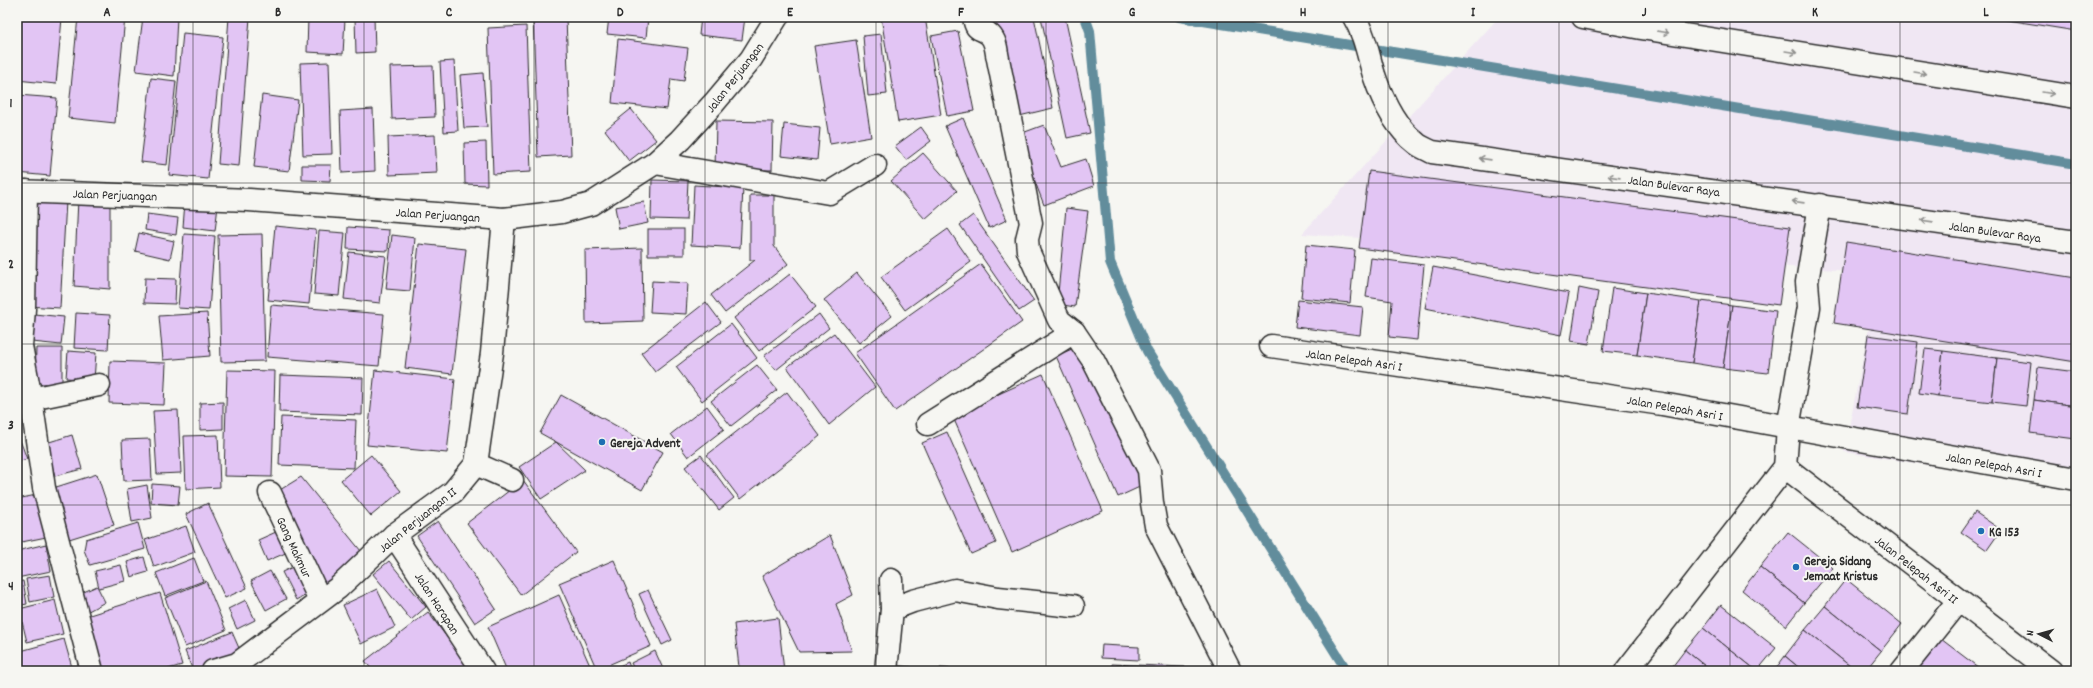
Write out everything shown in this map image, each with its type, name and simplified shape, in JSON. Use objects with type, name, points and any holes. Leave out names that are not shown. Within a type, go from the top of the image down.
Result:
[{"type":"street","points":[[974,17],[975,25],[978,29],[989,34],[994,40],[1031,223],[1027,239],[1028,251],[1060,320],[1074,332],[1093,360],[1149,470],[1156,526],[1230,671]]},
{"type":"street","points":[[1583,17],[1641,28],[2076,97]]},
{"type":"street","name":"Jalan Perjuangan","points":[[21,191],[249,200],[504,219],[562,212],[591,204],[655,163],[680,140],[714,104],[751,59],[776,19]]},
{"type":"street","name":"Jalan Bulevar Raya","points":[[1361,24],[1374,75],[1386,103],[1404,131],[1416,143],[1432,152],[2076,242]]},
{"type":"street","points":[[655,163],[830,193],[874,165]]},
{"type":"street","points":[[21,191],[24,309],[21,346],[31,399],[44,488],[92,671]]},
{"type":"street","points":[[1626,671],[1785,467],[1788,428],[1809,307],[1820,283],[1827,206]]},
{"type":"street","points":[[504,219],[492,353],[476,464],[512,480]]},
{"type":"street","points":[[928,424],[1074,332]]},
{"type":"street","name":"Jalan Pelepah Asri I","points":[[1272,346],[1662,404],[2076,479]]},
{"type":"street","points":[[31,399],[99,385]]},
{"type":"street","name":"Jalan Perjuangan II","points":[[213,671],[242,667],[320,600],[338,588],[394,535],[453,492],[476,464]]},
{"type":"street","name":"Jalan Pelepah Asri II","points":[[1785,467],[2051,671]]},
{"type":"street","name":"Gang Makmur","points":[[270,493],[320,600]]},
{"type":"street","name":"Jalan Harapan","points":[[394,535],[483,671]]},
{"type":"street","points":[[886,671],[892,609],[890,580]]},
{"type":"street","points":[[892,609],[920,599],[954,590],[998,598],[1073,606]]},
{"type":"street","points":[[1902,671],[1958,601]]},
{"type":"shaded area","points":[[1499,17],[2076,17],[2076,488],[1844,452],[1880,273],[1302,234]]},
{"type":"building","points":[[17,17],[62,18],[56,84],[17,80]]},
{"type":"building","points":[[78,17],[125,17],[115,123],[68,118]]},
{"type":"building","points":[[143,17],[177,17],[174,76],[136,71]]},
{"type":"building","points":[[229,17],[250,17],[239,166],[218,164]]},
{"type":"building","points":[[308,17],[345,19],[343,54],[307,52]]},
{"type":"building","points":[[355,17],[374,17],[375,52],[356,53]]},
{"type":"building","points":[[533,17],[566,17],[571,155],[538,157]]},
{"type":"building","points":[[609,17],[648,17],[646,38],[607,34]]},
{"type":"building","points":[[701,17],[745,17],[742,40],[699,35]]},
{"type":"building","points":[[881,17],[925,17],[941,115],[898,122]]},
{"type":"building","points":[[993,17],[1034,17],[1053,108],[1015,117]]},
{"type":"building","points":[[1041,17],[1065,17],[1090,133],[1067,138]]},
{"type":"building","points":[[1989,17],[2076,17],[2076,31]]},
{"type":"building","points":[[526,26],[531,172],[493,174],[488,28]]},
{"type":"building","points":[[958,31],[974,111],[947,116],[931,36]]},
{"type":"building","points":[[183,33],[223,37],[208,179],[169,175]]},
{"type":"building","points":[[881,34],[887,94],[868,96],[863,36]]},
{"type":"building","points":[[618,39],[688,48],[684,81],[671,79],[667,109],[612,103]]},
{"type":"building","points":[[856,40],[871,137],[830,144],[814,46]]},
{"type":"building","points":[[454,61],[458,131],[444,132],[440,62]]},
{"type":"building","points":[[329,62],[332,154],[303,155],[300,63]]},
{"type":"building","points":[[433,66],[435,117],[392,119],[390,67]]},
{"type":"building","points":[[483,73],[487,127],[464,128],[460,75]]},
{"type":"building","points":[[151,78],[176,81],[167,165],[141,162]]},
{"type":"building","points":[[17,95],[57,98],[50,176],[17,173]]},
{"type":"building","points":[[262,95],[298,100],[289,171],[254,167]]},
{"type":"building","points":[[373,109],[375,171],[342,173],[340,111]]},
{"type":"building","points":[[631,109],[656,140],[629,161],[605,130]]},
{"type":"building","points":[[963,118],[1007,220],[989,228],[945,126]]},
{"type":"building","points":[[716,121],[773,122],[772,170],[715,170]]},
{"type":"building","points":[[784,124],[820,128],[817,160],[781,156]]},
{"type":"building","points":[[1044,125],[1061,167],[1086,159],[1094,186],[1044,205],[1017,135]]},
{"type":"building","points":[[921,127],[931,141],[906,160],[895,146]]},
{"type":"building","points":[[435,135],[437,173],[389,175],[388,137]]},
{"type":"building","points":[[486,142],[487,185],[465,184],[464,143]]},
{"type":"building","points":[[923,153],[957,191],[925,219],[891,181]]},
{"type":"building","points":[[302,165],[331,165],[330,181],[302,180]]},
{"type":"building","points":[[1369,171],[1790,227],[1779,305],[1359,248]]},
{"type":"building","points":[[652,180],[688,181],[686,220],[651,219]]},
{"type":"building","points":[[694,185],[743,188],[740,248],[691,245]]},
{"type":"building","points":[[750,195],[774,195],[774,246],[788,264],[725,313],[711,295],[755,260],[750,260]]},
{"type":"building","points":[[33,199],[66,201],[60,308],[27,306]]},
{"type":"building","points":[[78,199],[110,201],[110,289],[74,286]]},
{"type":"building","points":[[185,202],[218,206],[215,231],[183,227]]},
{"type":"building","points":[[644,202],[648,223],[619,229],[615,207]]},
{"type":"building","points":[[1066,208],[1088,211],[1075,307],[1057,304]]},
{"type":"building","points":[[147,214],[178,218],[176,235],[145,230]]},
{"type":"building","points":[[973,215],[1034,301],[1019,311],[960,225]]},
{"type":"building","points":[[275,226],[316,230],[309,304],[268,300]]},
{"type":"building","points":[[348,227],[389,230],[388,251],[347,249]]},
{"type":"building","points":[[648,229],[684,229],[684,255],[648,255]]},
{"type":"building","points":[[948,229],[971,262],[905,310],[881,277]]},
{"type":"building","points":[[319,231],[345,233],[339,296],[314,294]]},
{"type":"building","points":[[139,233],[174,241],[170,259],[135,251]]},
{"type":"building","points":[[184,234],[215,236],[209,310],[178,308]]},
{"type":"building","points":[[262,234],[265,361],[221,362],[218,235]]},
{"type":"building","points":[[392,235],[415,238],[410,291],[386,289]]},
{"type":"building","points":[[1846,242],[2076,278],[2076,362],[1834,323]]},
{"type":"building","points":[[419,244],[466,249],[452,374],[405,368]]},
{"type":"building","points":[[1306,245],[1355,250],[1350,303],[1301,298]]},
{"type":"building","points":[[642,248],[643,321],[586,323],[585,250]]},
{"type":"building","points":[[349,252],[386,256],[380,303],[344,299]]},
{"type":"building","points":[[1371,258],[1424,265],[1417,340],[1389,337],[1392,301],[1366,297]]},
{"type":"building","points":[[981,264],[1022,322],[895,411],[855,353]]},
{"type":"building","points":[[1433,267],[1569,293],[1561,335],[1425,308]]},
{"type":"building","points":[[857,273],[892,316],[859,343],[824,300]]},
{"type":"building","points":[[790,274],[816,307],[759,351],[734,318]]},
{"type":"building","points":[[145,278],[176,279],[175,304],[144,303]]},
{"type":"building","points":[[652,281],[688,283],[686,314],[650,312]]},
{"type":"building","points":[[1579,288],[1598,292],[1589,344],[1571,341]]},
{"type":"building","points":[[1612,288],[1646,293],[1637,355],[1603,351]]},
{"type":"building","points":[[1646,293],[1701,301],[1692,363],[1637,355]]},
{"type":"building","points":[[1298,300],[1363,307],[1360,335],[1295,327]]},
{"type":"building","points":[[1701,301],[1732,305],[1723,368],[1692,363]]},
{"type":"building","points":[[706,302],[721,322],[655,372],[641,353]]},
{"type":"building","points":[[271,305],[384,314],[379,366],[267,357]]},
{"type":"building","points":[[1732,305],[1776,311],[1768,373],[1723,368]]},
{"type":"building","points":[[76,313],[110,315],[108,350],[74,348]]},
{"type":"building","points":[[207,313],[210,356],[163,360],[159,316]]},
{"type":"building","points":[[34,314],[64,317],[61,345],[32,342]]},
{"type":"building","points":[[819,314],[829,328],[776,370],[764,356]]},
{"type":"building","points":[[731,324],[757,358],[702,401],[676,367]]},
{"type":"building","points":[[834,333],[875,387],[829,425],[787,367]]},
{"type":"building","points":[[1868,335],[1918,342],[1908,414],[1857,407]]},
{"type":"building","points":[[1081,345],[1146,484],[1118,497],[1056,356]]},
{"type":"building","points":[[36,348],[62,348],[62,384],[35,384]]},
{"type":"building","points":[[1925,349],[1943,351],[1938,396],[1919,393]]},
{"type":"building","points":[[68,351],[96,353],[94,380],[66,378]]},
{"type":"building","points":[[1943,351],[1997,358],[1992,402],[1938,396]]},
{"type":"building","points":[[1997,358],[2031,362],[2026,406],[1992,402]]},
{"type":"building","points":[[110,361],[166,363],[164,405],[109,403]]},
{"type":"building","points":[[757,365],[777,390],[731,426],[711,401]]},
{"type":"building","points":[[2038,367],[2076,372],[2076,406],[2034,400]]},
{"type":"building","points":[[227,370],[275,371],[272,477],[224,476]]},
{"type":"building","points":[[375,370],[455,379],[447,453],[367,445]]},
{"type":"building","points":[[1043,374],[1103,511],[1012,552],[952,415]]},
{"type":"building","points":[[280,375],[363,378],[362,415],[279,412]]},
{"type":"building","points":[[787,392],[820,436],[740,499],[707,455]]},
{"type":"building","name":"Gereja Advent","points":[[561,395],[663,452],[642,490],[540,433]]},
{"type":"building","points":[[2034,400],[2076,406],[2076,439],[2030,433]]},
{"type":"building","points":[[223,402],[223,429],[200,430],[200,403]]},
{"type":"building","points":[[707,406],[724,429],[688,457],[671,434]]},
{"type":"building","points":[[178,410],[181,473],[157,474],[153,411]]},
{"type":"building","points":[[281,417],[356,420],[354,468],[279,465]]},
{"type":"building","points":[[17,432],[27,459],[17,462]]},
{"type":"building","points":[[947,432],[996,543],[971,554],[922,443]]},
{"type":"building","points":[[72,435],[82,469],[55,476],[46,443]]},
{"type":"building","points":[[218,435],[220,487],[186,489],[184,436]]},
{"type":"building","points":[[150,439],[152,480],[124,481],[122,440]]},
{"type":"building","points":[[556,442],[585,470],[541,499],[519,467]]},
{"type":"building","points":[[371,455],[401,491],[371,516],[341,480]]},
{"type":"building","points":[[701,455],[734,498],[719,510],[685,467]]},
{"type":"building","points":[[97,474],[114,525],[66,540],[50,489]]},
{"type":"building","points":[[301,477],[361,551],[322,587],[275,493]]},
{"type":"building","points":[[523,480],[576,552],[521,595],[467,523]]},
{"type":"building","points":[[152,484],[180,486],[178,505],[151,503]]},
{"type":"building","points":[[147,485],[152,518],[132,522],[127,489]]},
{"type":"building","points":[[41,494],[51,536],[17,543],[17,499]]},
{"type":"building","points":[[208,503],[247,588],[225,598],[186,514]]},
{"type":"building","name":"KG 153","points":[[1975,512],[2001,530],[1987,550],[1961,532]]},
{"type":"building","points":[[438,521],[496,609],[475,623],[417,536]]},
{"type":"building","points":[[138,523],[145,549],[90,565],[84,550],[86,539]]},
{"type":"building","points":[[186,526],[195,552],[154,567],[145,540]]},
{"type":"building","points":[[285,528],[295,549],[267,561],[258,540]]},
{"type":"building","name":"Gereja Sidang Jemaat Kristus","points":[[1788,532],[1833,568],[1804,603],[1760,567]]},
{"type":"building","points":[[830,535],[853,595],[836,604],[852,651],[799,652],[762,576]]},
{"type":"building","points":[[46,544],[51,571],[17,578],[17,551]]},
{"type":"building","points":[[144,557],[148,572],[131,577],[127,562]]},
{"type":"building","points":[[194,558],[203,581],[165,596],[156,573]]},
{"type":"building","points":[[614,560],[651,646],[597,670],[559,583]]},
{"type":"building","points":[[389,561],[426,607],[411,620],[373,574]]},
{"type":"building","points":[[121,565],[125,581],[99,588],[95,571]]},
{"type":"building","points":[[297,565],[311,591],[296,600],[282,572]]},
{"type":"building","points":[[1760,567],[1804,603],[1786,626],[1742,590]]},
{"type":"building","points":[[270,571],[286,599],[266,610],[251,581]]},
{"type":"building","points":[[50,575],[54,597],[30,602],[26,579]]},
{"type":"building","points":[[1846,579],[1902,624],[1881,651],[1825,606]]},
{"type":"building","points":[[23,581],[27,604],[17,606],[17,582]]},
{"type":"building","points":[[206,581],[226,630],[185,647],[165,598]]},
{"type":"building","points":[[97,586],[105,602],[81,615],[77,595]]},
{"type":"building","points":[[377,589],[395,627],[361,644],[343,605]]},
{"type":"building","points":[[648,590],[672,640],[662,645],[639,594]]},
{"type":"building","points":[[160,593],[182,665],[161,671],[95,671],[80,618]]},
{"type":"building","points":[[559,595],[591,668],[585,671],[507,671],[488,627]]},
{"type":"building","points":[[55,600],[63,634],[27,642],[19,609]]},
{"type":"building","points":[[246,600],[255,620],[237,629],[228,609]]},
{"type":"building","points":[[1721,605],[1776,648],[1757,671],[1703,628]]},
{"type":"building","points":[[1825,606],[1881,651],[1865,671],[1856,671],[1805,630]]},
{"type":"building","points":[[428,612],[472,671],[373,671],[365,661]]},
{"type":"building","points":[[778,618],[784,671],[711,671],[739,667],[734,624]]},
{"type":"building","points":[[1703,628],[1757,671],[1711,671],[1685,650]]},
{"type":"building","points":[[17,630],[20,644],[17,645]]},
{"type":"building","points":[[1805,630],[1856,671],[1803,671],[1785,656]]},
{"type":"building","points":[[232,632],[242,655],[205,671],[193,671],[185,651]]},
{"type":"building","points":[[64,639],[73,671],[17,671],[17,652]]},
{"type":"building","points":[[1941,639],[1983,671],[1917,671]]},
{"type":"building","points":[[1102,645],[1139,647],[1139,660],[1101,658]]},
{"type":"building","points":[[1685,650],[1711,671],[1669,671]]},
{"type":"building","points":[[655,651],[664,671],[635,671],[631,663]]},
{"type":"building","points":[[1785,656],[1803,671],[1774,671]]},
{"type":"building","points":[[628,662],[631,671],[608,671]]},
{"type":"building","points":[[1112,664],[1185,667],[1185,671],[1112,671]]},
{"type":"building","points":[[890,665],[911,667],[911,671],[890,671]]},
{"type":"building","points":[[940,668],[989,671],[940,671]]},
{"type":"waterway","points":[[1085,17],[1090,31],[1110,262],[1147,351],[1347,671]]},
{"type":"waterway","points":[[1179,17],[2076,164]]},
{"type":"place","name":"Gereja Advent","points":[[602,442]]},
{"type":"place","name":"KG 153","points":[[1981,531]]},
{"type":"place","name":"Gereja Sidang Jemaat Kristus","points":[[1796,567]]}]
